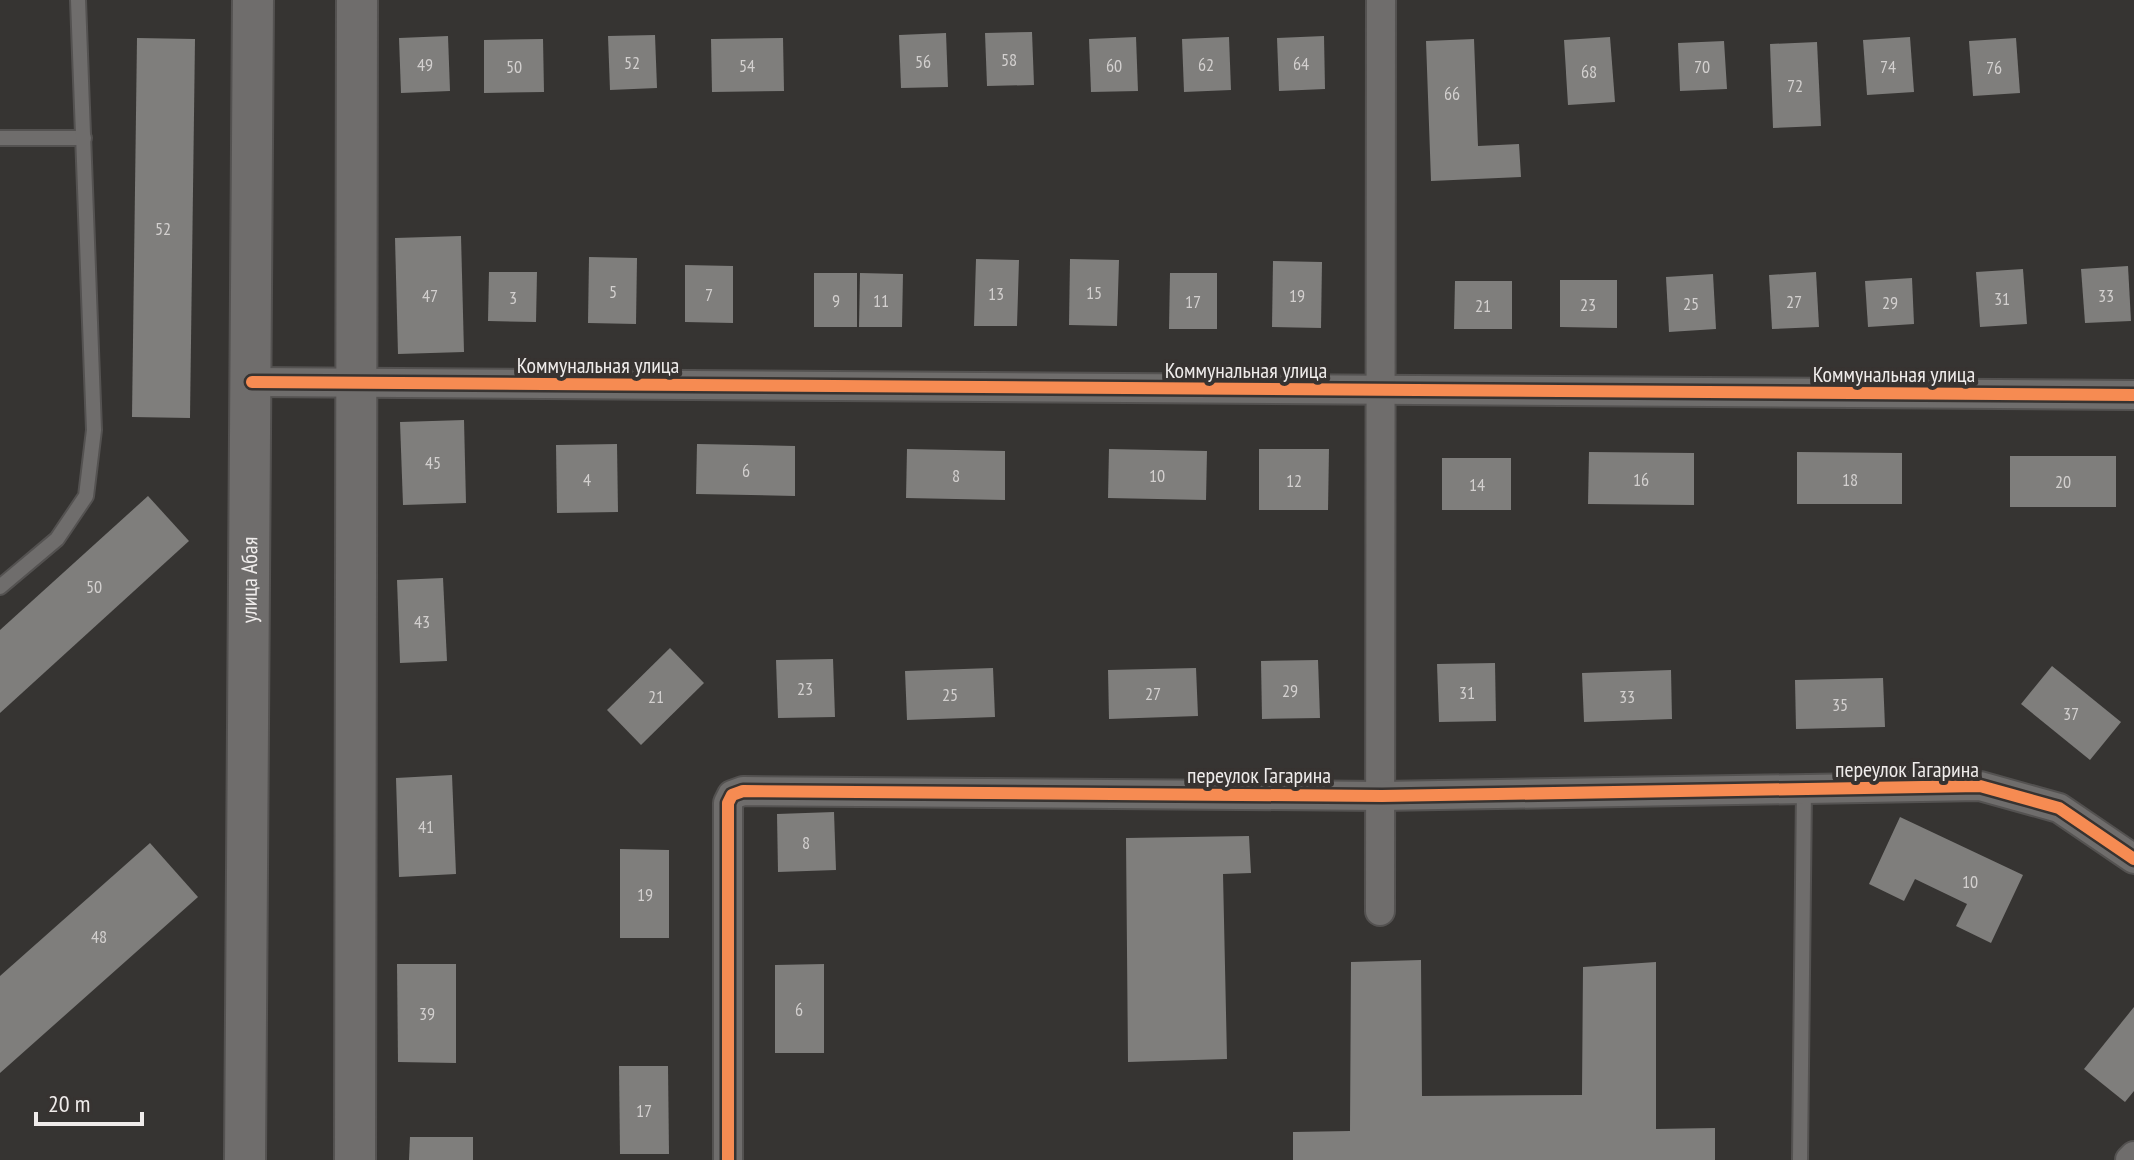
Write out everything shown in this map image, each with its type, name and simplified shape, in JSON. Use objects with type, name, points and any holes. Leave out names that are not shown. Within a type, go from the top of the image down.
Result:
[{"type":"street","name":"улица Абая","points":[[245,1160],[253,0]]},
{"type":"street","points":[[355,1160],[357,0]]},
{"type":"street","points":[[1380,911],[1381,0]]},
{"type":"street","name":"Коммунальная улица","points":[[252,382],[2134,395]]},
{"type":"street","name":"переулок Гагарина","points":[[728,1160],[728,803],[732,795],[743,791],[1382,796],[1980,786],[2059,808],[2134,859]]},
{"type":"lane","points":[[0,587],[57,539],[86,496],[94,430],[78,0]]},
{"type":"lane","points":[[0,138],[84,138]]},
{"type":"lane","points":[[1800,1160],[1804,789]]},
{"type":"building","points":[[1032,32],[1034,85],[987,86],[985,33]]},
{"type":"building","points":[[946,33],[948,87],[901,88],[899,35]]},
{"type":"building","points":[[655,35],[657,88],[610,90],[608,36]]},
{"type":"building","points":[[448,36],[450,91],[401,93],[399,38]]},
{"type":"building","points":[[1324,36],[1325,89],[1279,91],[1277,38]]},
{"type":"building","points":[[1136,37],[1138,91],[1091,92],[1089,39]]},
{"type":"building","points":[[1229,37],[1231,90],[1184,92],[1182,39]]},
{"type":"building","points":[[1610,37],[1615,102],[1568,105],[1564,40]]},
{"type":"building","points":[[1910,37],[1914,92],[1867,95],[1863,40]]},
{"type":"building","points":[[137,38],[195,39],[190,418],[132,417]]},
{"type":"building","points":[[783,38],[784,91],[712,92],[711,39]]},
{"type":"building","points":[[2016,38],[2020,93],[1973,96],[1969,41]]},
{"type":"building","points":[[543,39],[544,92],[484,93],[484,40]]},
{"type":"building","points":[[1474,39],[1478,146],[1519,144],[1521,177],[1431,181],[1426,41]]},
{"type":"building","points":[[1724,41],[1727,89],[1680,91],[1678,43]]},
{"type":"building","points":[[1817,42],[1821,126],[1773,128],[1770,44]]},
{"type":"building","points":[[461,236],[464,352],[398,354],[395,238]]},
{"type":"building","points":[[589,257],[637,258],[636,324],[588,323]]},
{"type":"building","points":[[976,259],[1019,260],[1017,326],[974,326]]},
{"type":"building","points":[[1070,259],[1119,260],[1117,326],[1069,325]]},
{"type":"building","points":[[1273,261],[1322,262],[1321,328],[1272,327]]},
{"type":"building","points":[[685,265],[733,266],[733,323],[685,322]]},
{"type":"building","points":[[2128,266],[2131,321],[2085,323],[2081,269]]},
{"type":"building","points":[[2023,269],[2027,324],[1980,327],[1976,272]]},
{"type":"building","points":[[489,272],[537,272],[536,322],[488,321]]},
{"type":"building","points":[[1816,272],[1819,327],[1772,329],[1769,275]]},
{"type":"building","points":[[814,273],[857,273],[857,327],[814,327]]},
{"type":"building","points":[[860,273],[903,274],[902,327],[859,327]]},
{"type":"building","points":[[1170,273],[1217,273],[1217,329],[1169,329]]},
{"type":"building","points":[[1713,274],[1716,329],[1669,332],[1666,277]]},
{"type":"building","points":[[1912,278],[1914,324],[1868,327],[1865,281]]},
{"type":"building","points":[[1560,280],[1617,280],[1617,328],[1560,327]]},
{"type":"building","points":[[1455,281],[1512,281],[1512,329],[1454,329]]},
{"type":"building","points":[[464,420],[466,503],[403,505],[400,422]]},
{"type":"building","points":[[617,444],[618,512],[557,513],[556,445]]},
{"type":"building","points":[[697,444],[795,446],[795,496],[696,494]]},
{"type":"building","points":[[907,449],[1005,451],[1005,500],[906,498]]},
{"type":"building","points":[[1109,449],[1207,451],[1206,500],[1108,498]]},
{"type":"building","points":[[1259,449],[1329,449],[1328,510],[1259,510]]},
{"type":"building","points":[[1589,452],[1694,453],[1694,505],[1588,504]]},
{"type":"building","points":[[1797,452],[1902,453],[1902,504],[1797,504]]},
{"type":"building","points":[[2010,456],[2116,456],[2116,507],[2010,507]]},
{"type":"building","points":[[1442,458],[1511,458],[1511,510],[1442,510]]},
{"type":"building","points":[[148,496],[189,541],[0,713],[0,630]]},
{"type":"building","points":[[443,578],[447,661],[400,663],[397,580]]},
{"type":"building","points":[[670,648],[704,683],[641,745],[607,710]]},
{"type":"building","points":[[833,659],[835,717],[778,718],[776,660]]},
{"type":"building","points":[[1318,660],[1320,718],[1262,719],[1261,661]]},
{"type":"building","points":[[1495,663],[1496,721],[1439,722],[1437,664]]},
{"type":"building","points":[[2052,666],[2121,722],[2090,760],[2021,704]]},
{"type":"building","points":[[993,668],[995,717],[907,720],[905,671]]},
{"type":"building","points":[[1196,668],[1198,716],[1109,719],[1108,670]]},
{"type":"building","points":[[1671,670],[1672,719],[1584,722],[1582,673]]},
{"type":"building","points":[[1883,678],[1885,727],[1796,729],[1795,680]]},
{"type":"building","points":[[452,775],[456,874],[399,877],[396,778]]},
{"type":"building","points":[[834,812],[836,870],[778,872],[777,814]]},
{"type":"building","points":[[1900,817],[2023,875],[1991,943],[1956,926],[1967,904],[1915,879],[1904,901],[1869,884]]},
{"type":"building","points":[[1249,836],[1251,873],[1223,874],[1227,1059],[1128,1062],[1126,838]]},
{"type":"building","points":[[150,843],[198,897],[0,1073],[0,976]]},
{"type":"building","points":[[620,849],[669,850],[669,938],[620,938]]},
{"type":"building","points":[[1421,960],[1422,1096],[1582,1095],[1583,967],[1656,962],[1656,1129],[1715,1128],[1715,1160],[1293,1160],[1293,1132],[1350,1131],[1351,962]]},
{"type":"building","points":[[397,964],[456,964],[456,1063],[398,1062]]},
{"type":"building","points":[[824,964],[824,1053],[775,1053],[775,965]]},
{"type":"building","points":[[2134,1007],[2134,1091],[2125,1102],[2084,1069]]},
{"type":"building","points":[[619,1066],[668,1066],[669,1154],[620,1154]]},
{"type":"building","points":[[410,1137],[473,1137],[473,1160],[409,1160]]},
{"type":"cycle path","points":[[252,382],[2134,395]]},
{"type":"cycle path","points":[[728,1160],[728,803],[732,795],[743,791],[1382,796],[1980,786],[2059,808],[2134,859]]}]
